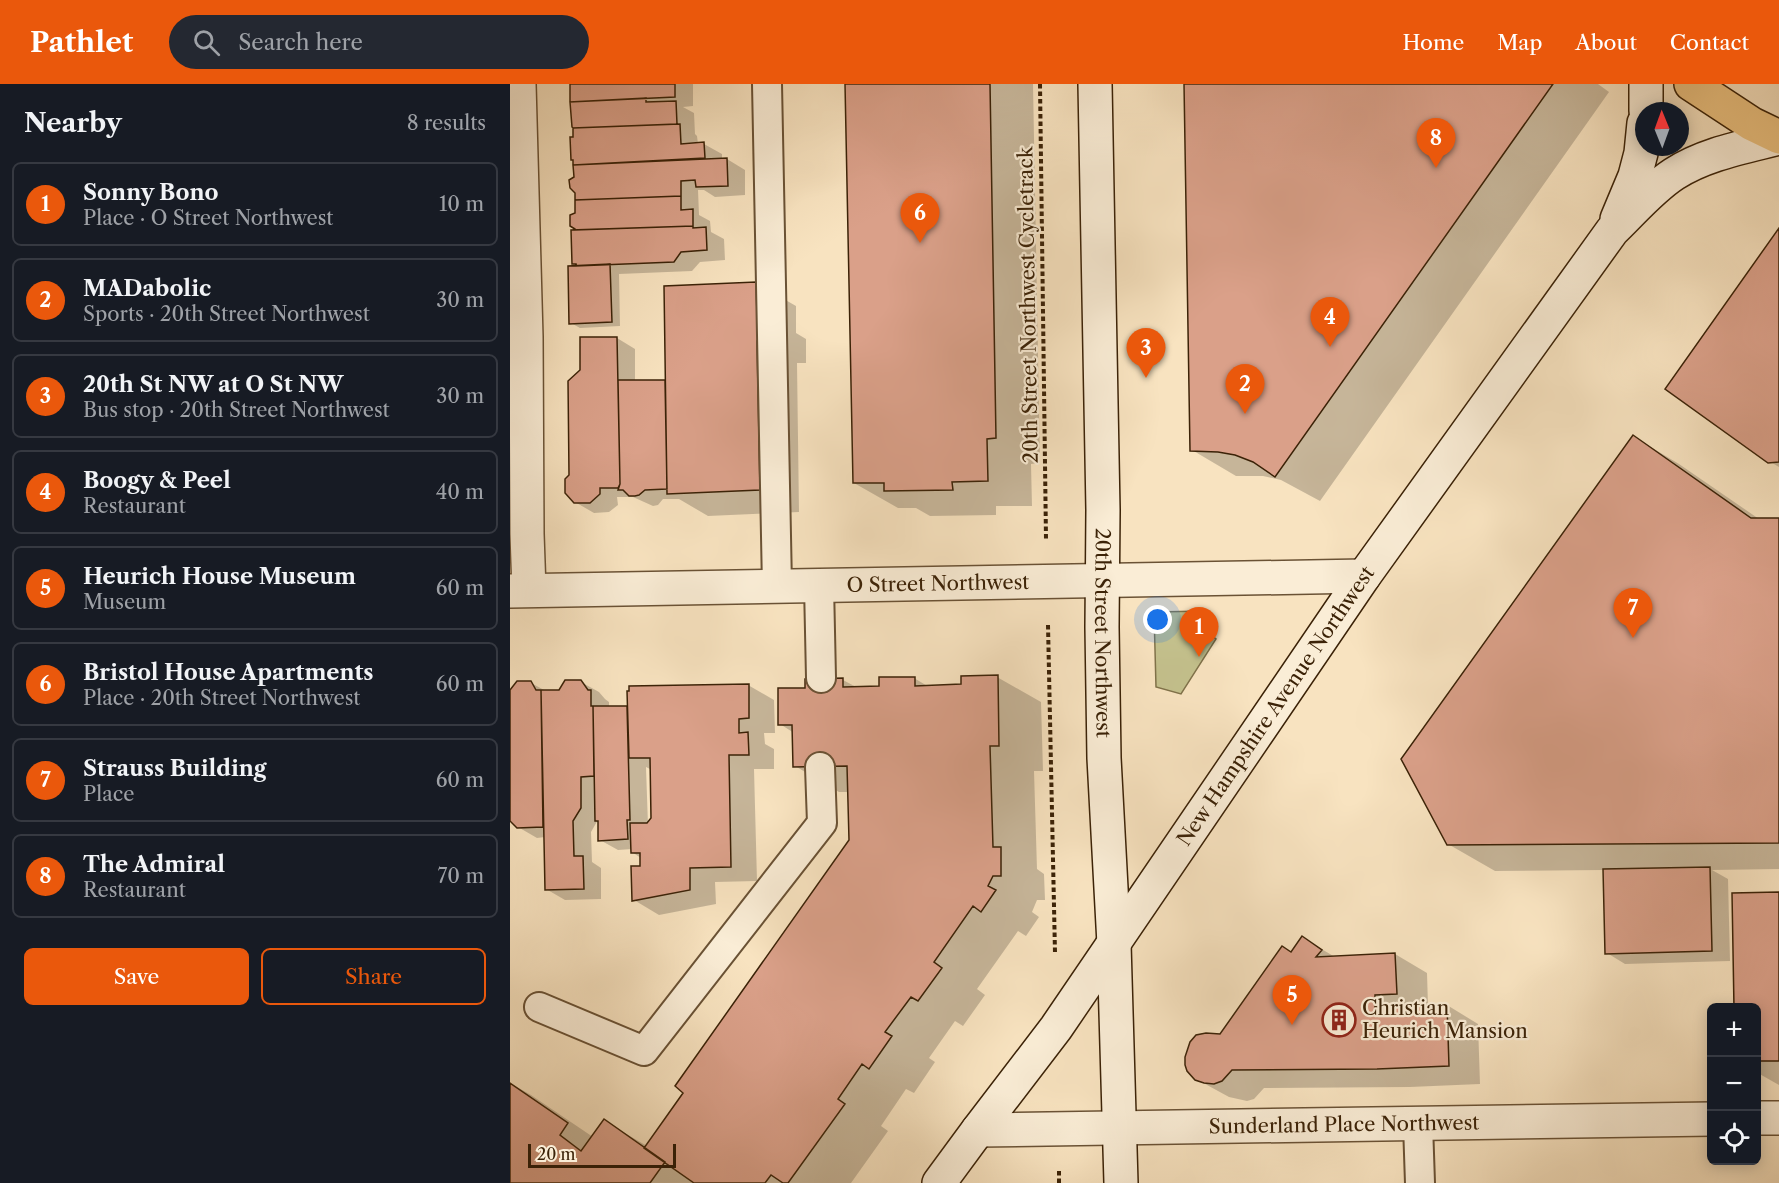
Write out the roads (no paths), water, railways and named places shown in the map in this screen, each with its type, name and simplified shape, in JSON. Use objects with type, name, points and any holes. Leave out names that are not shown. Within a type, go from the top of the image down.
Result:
[{"type":"main road","points":[[1691,84],[1752,124],[1779,137]]},
{"type":"street","points":[[519,84],[526,337],[527,534],[520,591]]},
{"type":"street","name":"20th Street Northwest","points":[[1095,84],[1103,510],[1104,758],[1114,944],[1121,1183]]},
{"type":"street","points":[[1646,84],[1646,102]]},
{"type":"street","name":"New Hampshire Avenue Northwest","points":[[939,1183],[1056,1028],[1364,576],[1612,231],[1655,189],[1674,174],[1726,152],[1779,137]]},
{"type":"street","name":"New Hampshire Avenue Northwest","points":[[1612,231],[1635,177],[1640,156]]},
{"type":"street","name":"O Street Northwest","points":[[520,591],[1364,576]]},
{"type":"street","points":[[1761,1118],[1779,1118]]},
{"type":"street","name":"Sunderland Place Northwest","points":[[978,1130],[1707,1119]]},
{"type":"lane","points":[[767,84],[777,586]]},
{"type":"lane","points":[[819,585],[821,678]]},
{"type":"lane","points":[[539,1007],[644,1052],[822,824],[820,767]]},
{"type":"lane","points":[[1418,1124],[1420,1183]]},
{"type":"place","name":"The Admiral","points":[[1436,168]]},
{"type":"place","name":"Bristol House Apartments","points":[[920,243]]},
{"type":"place","name":"Boogy & Peel","points":[[1330,347]]},
{"type":"place","name":"20th St NW at O St NW","points":[[1146,378]]},
{"type":"place","name":"MADabolic","points":[[1245,414]]},
{"type":"place","name":"Strauss Building","points":[[1633,638]]},
{"type":"place","name":"Sonny Bono","points":[[1199,657]]},
{"type":"place","name":"Christian Heurich Mansion","points":[[1339,1020]]},
{"type":"place","name":"Heurich House Museum","points":[[1292,1025]]}]
